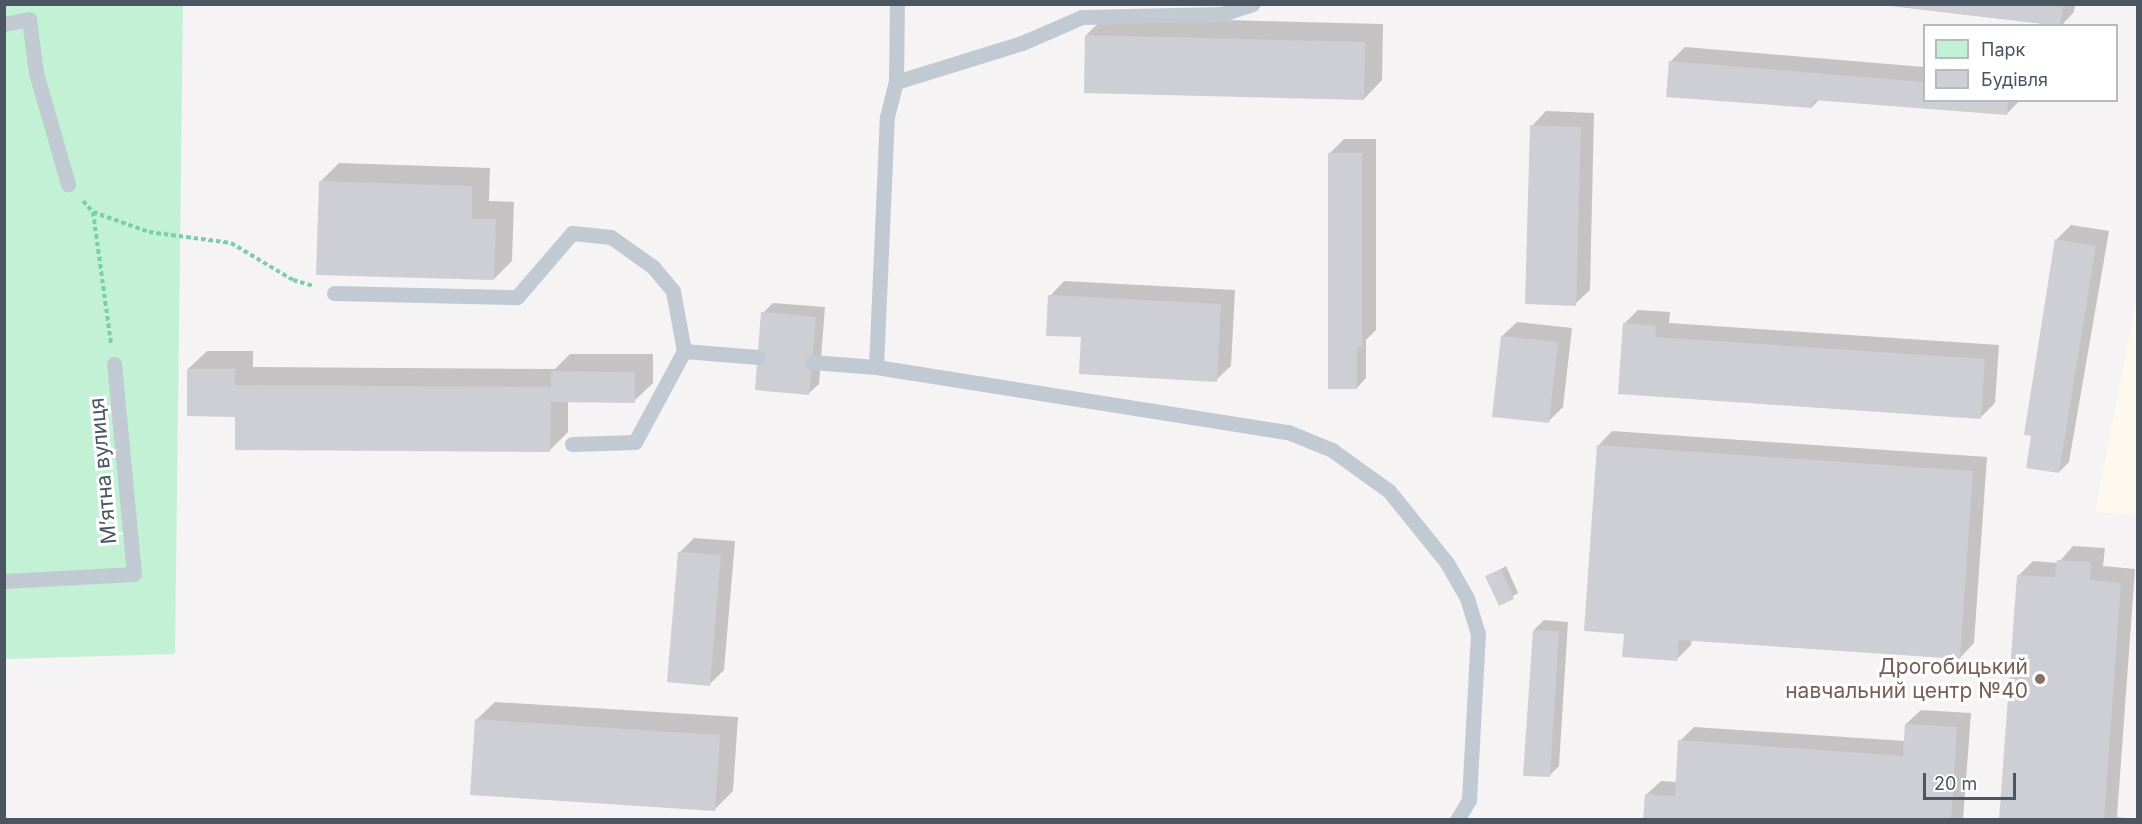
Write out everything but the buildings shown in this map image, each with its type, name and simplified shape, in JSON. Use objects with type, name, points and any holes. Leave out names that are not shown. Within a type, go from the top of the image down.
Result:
[{"type":"lane","points":[[876,367],[887,117],[896,82],[897,4]]},
{"type":"lane","points":[[896,82],[1022,43],[1082,17],[1222,14],[1252,4]]},
{"type":"lane","points":[[4,24],[29,19],[36,74],[68,184]]},
{"type":"lane","points":[[334,293],[517,297],[572,233],[611,237],[653,267],[673,291],[684,351],[635,442],[572,444]]},
{"type":"lane","points":[[684,351],[758,357]]},
{"type":"lane","points":[[812,362],[876,367],[1288,432],[1332,450],[1389,491],[1447,563],[1467,598],[1478,633],[1469,800],[1457,819]]},
{"type":"lane","name":"Мʼятна вулиця","points":[[4,581],[134,574],[114,364]]},
{"type":"path","points":[[68,184],[93,212],[149,232],[231,243],[293,280],[334,293]]},
{"type":"path","points":[[93,212],[114,364]]},
{"type":"shaded area","points":[[2137,296],[2137,515],[2095,512]]},
{"type":"green space","points":[[4,5],[183,5],[175,654],[5,659]]},
{"type":"place","name":"Дрогобицький навчальний центр №40","points":[[2040,679]]}]
